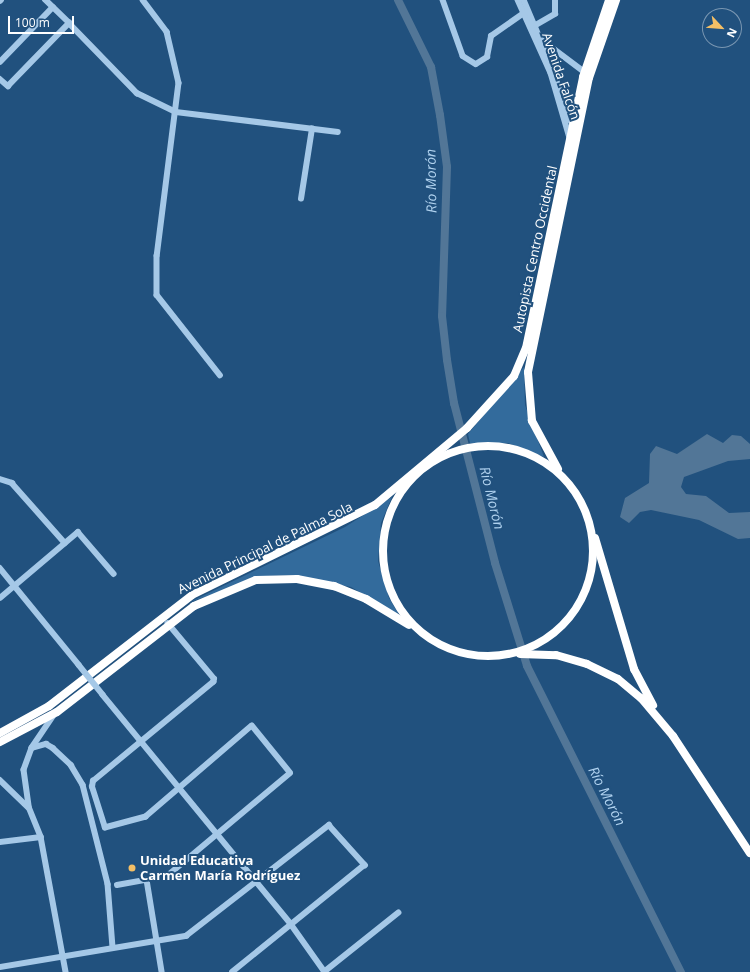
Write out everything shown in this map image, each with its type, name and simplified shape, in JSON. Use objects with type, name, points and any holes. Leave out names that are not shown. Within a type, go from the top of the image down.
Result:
[{"type":"highway","name":"Autopista Centro Occidental","points":[[587,73],[616,0]]},
{"type":"highway","name":"Autopista Centro Occidental","points":[[588,519],[568,482],[535,430],[527,385],[575,125],[587,73],[607,1]]},
{"type":"highway","name":"Autopista Centro Occidental","points":[[423,468],[479,416],[514,376],[524,358],[570,140],[575,125]]},
{"type":"highway","points":[[426,637],[398,606],[388,583],[383,558],[384,533],[392,508],[405,486],[423,468],[455,451],[470,447],[494,446],[523,452],[549,465],[568,482]]},
{"type":"highway","name":"Avenida Principal de Palma Sola","points":[[0,733],[49,706],[192,596],[349,521],[423,468]]},
{"type":"highway","points":[[528,651],[559,628],[584,594],[593,552],[588,519]]},
{"type":"highway","points":[[588,519],[634,669],[665,726],[750,853]]},
{"type":"highway","name":"Avenida Principal de Palma Sola","points":[[0,742],[57,712],[168,624],[194,606],[256,580],[288,579],[323,583],[352,592],[426,637],[465,654],[507,655],[528,651]]},
{"type":"highway","points":[[528,651],[563,656],[603,671],[641,698],[665,726]]},
{"type":"street","points":[[45,0],[137,93],[176,112],[338,132]]},
{"type":"street","points":[[143,0],[167,32],[174,52],[180,83],[155,285],[157,295],[220,374]]},
{"type":"street","points":[[443,0],[463,56],[476,64],[488,57],[491,36],[524,13]]},
{"type":"street","name":"Avenida Falcón","points":[[518,0],[550,73],[570,140]]},
{"type":"street","name":"Avenida Falcón","points":[[524,0],[536,25],[575,125]]},
{"type":"street","points":[[536,25],[556,14],[556,0]]},
{"type":"street","points":[[0,62],[53,7]]},
{"type":"street","points":[[0,79],[8,86],[68,23]]},
{"type":"street","points":[[542,40],[587,73]]},
{"type":"street","points":[[301,199],[312,129]]},
{"type":"street","points":[[0,479],[12,483],[65,543]]},
{"type":"street","points":[[0,598],[78,532],[114,574]]},
{"type":"street","points":[[0,568],[290,924],[325,972],[398,913]]},
{"type":"street","points":[[117,885],[168,876],[289,777],[252,726],[146,817],[105,828],[92,787],[94,781],[140,740],[213,682],[214,679],[168,624]]},
{"type":"street","points":[[57,712],[32,748],[24,770],[29,807],[41,836],[66,972]]},
{"type":"street","points":[[32,748],[46,744],[54,748],[71,764],[83,785],[108,884],[113,948]]},
{"type":"street","points":[[0,780],[29,807]]},
{"type":"street","points":[[0,967],[63,955],[186,936],[202,928],[329,825],[365,865],[290,924],[233,972]]},
{"type":"street","points":[[0,842],[41,836]]},
{"type":"street","points":[[147,880],[162,972]]},
{"type":"shaded area","points":[[524,367],[525,405],[544,457],[508,443],[470,443],[468,434]]},
{"type":"shaded area","points":[[707,434],[723,443],[732,435],[741,436],[750,444],[750,459],[728,461],[684,477],[681,487],[686,494],[706,496],[729,513],[750,512],[750,538],[738,539],[699,520],[651,510],[640,512],[629,523],[620,517],[625,498],[649,483],[650,454],[656,446],[677,454]]},
{"type":"shaded area","points":[[392,497],[381,523],[378,561],[389,598],[399,615],[351,587],[290,575],[266,576],[190,602],[345,527]]},
{"type":"waterway","name":"Río Morón","points":[[398,0],[431,67],[440,115],[447,167],[442,316],[447,360],[454,403],[495,563],[527,666],[681,972]]},
{"type":"place","name":"Unidad Educativa Carmen María Rodríguez","points":[[132,868]]}]
